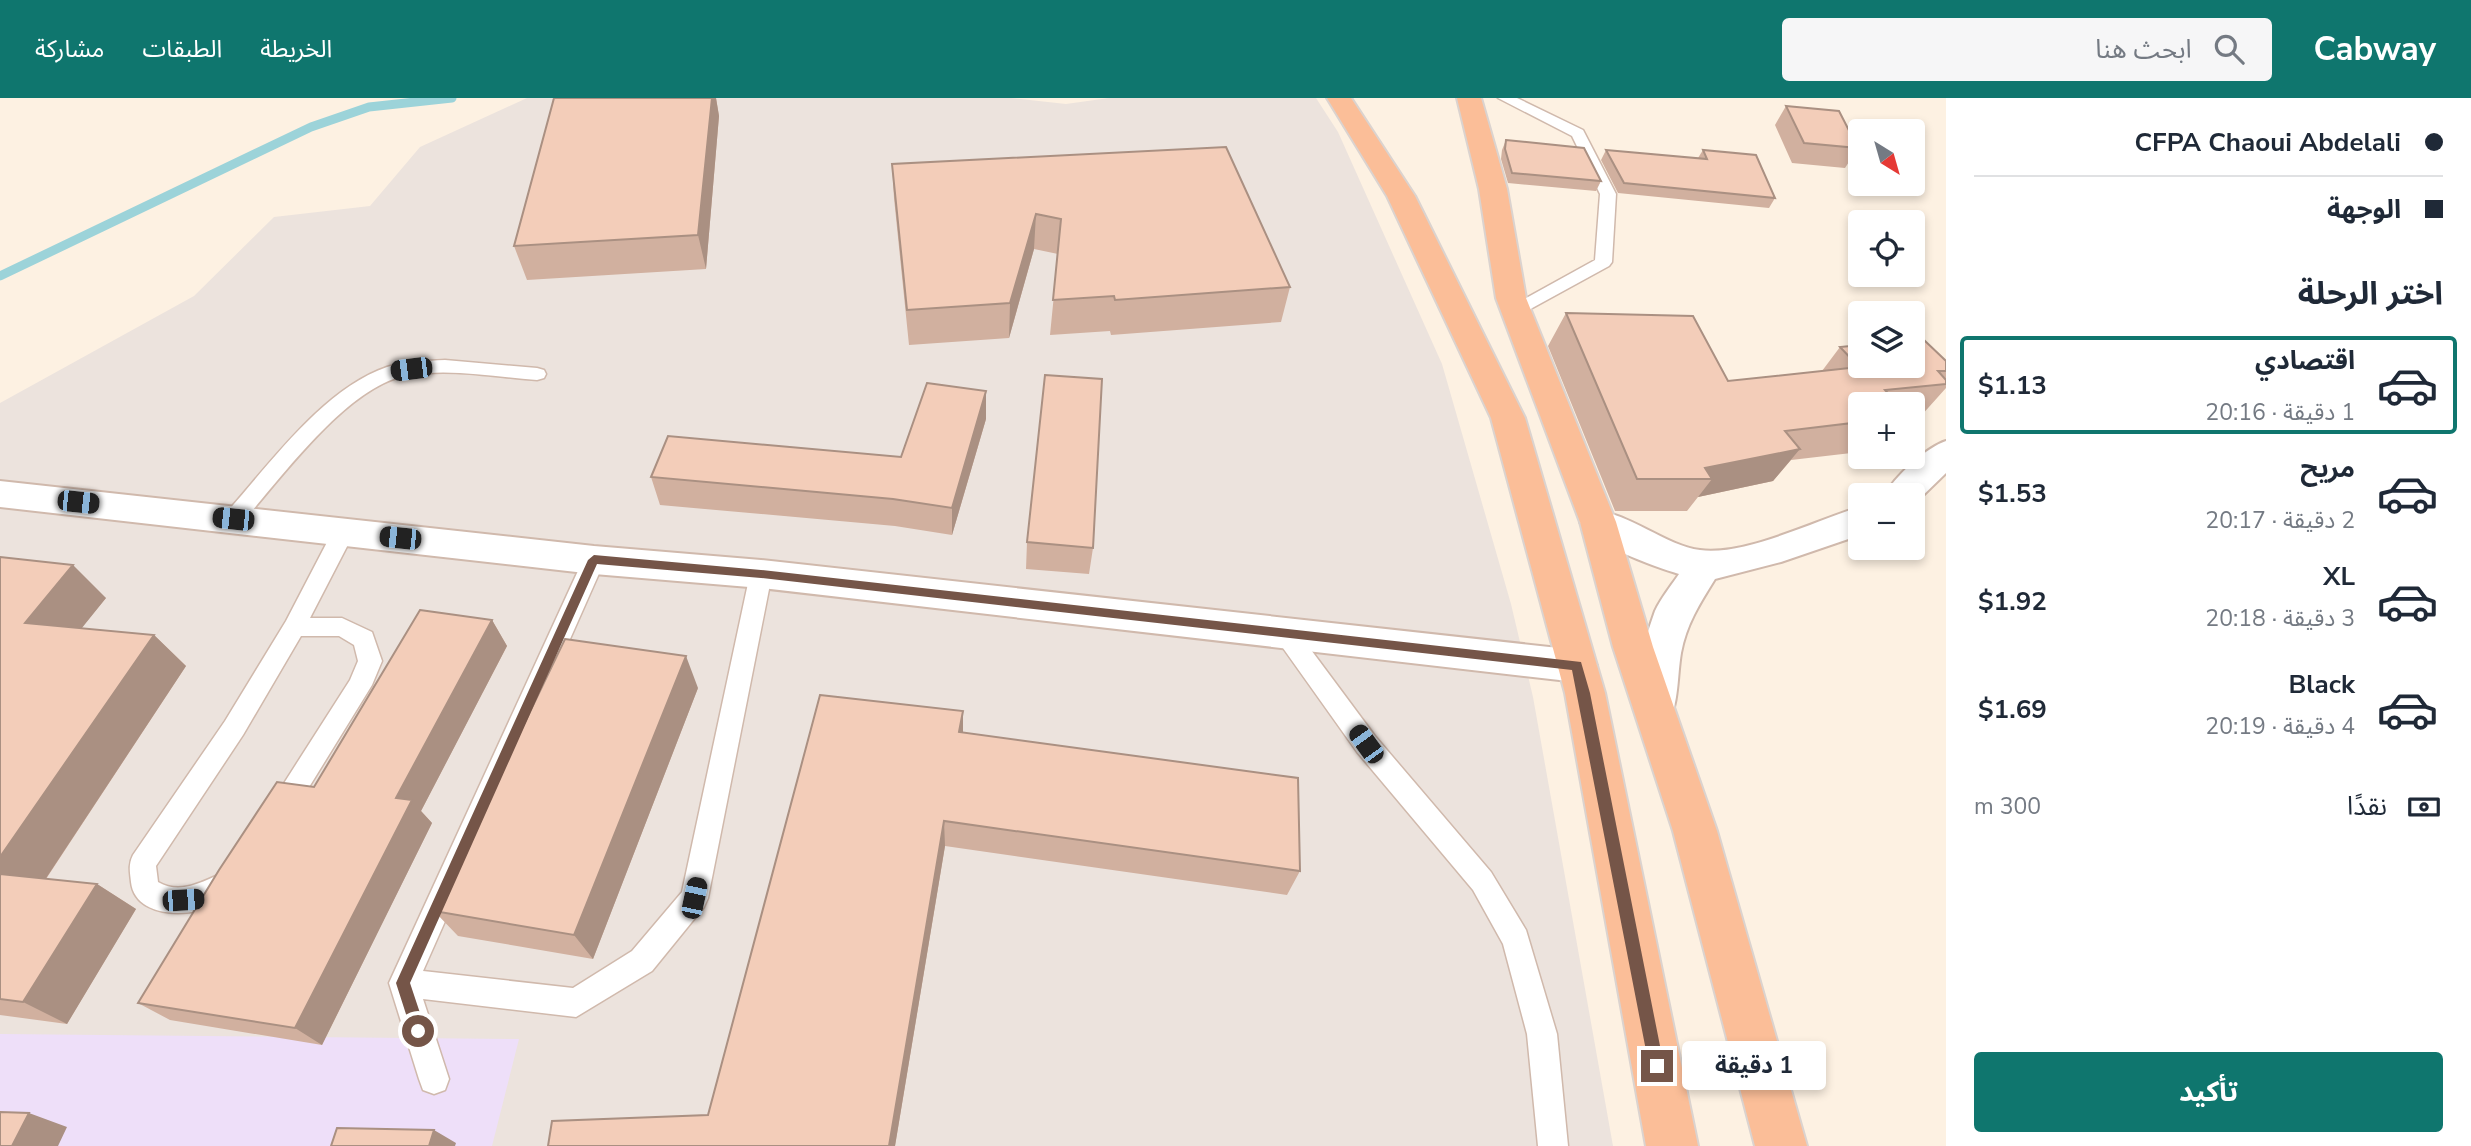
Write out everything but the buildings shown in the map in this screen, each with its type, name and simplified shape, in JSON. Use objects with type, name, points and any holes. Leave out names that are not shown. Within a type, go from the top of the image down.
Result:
[{"type":"highway","points":[[1339,98],[1401,195],[1508,418],[1584,693],[1672,1146]]},
{"type":"highway","points":[[1469,98],[1493,188],[1511,298],[1598,522],[1633,647],[1695,831],[1781,1146]]},
{"type":"street","points":[[1915,483],[1946,453]]},
{"type":"street","points":[[0,494],[594,560],[761,574],[1577,666]]},
{"type":"street","points":[[1598,522],[1657,553],[1704,566],[1757,555],[1848,526]]},
{"type":"street","points":[[1654,710],[1662,651],[1675,610],[1704,566]]},
{"type":"lane","points":[[1505,98],[1578,133],[1608,194],[1602,262],[1516,311]]},
{"type":"lane","points":[[233,519],[342,400],[371,380],[393,372],[428,367],[537,374]]},
{"type":"lane","points":[[244,867],[237,879],[201,898],[165,901],[145,889],[142,864],[234,728],[294,627],[344,531]]},
{"type":"lane","points":[[433,1079],[403,983],[594,560]]},
{"type":"lane","points":[[403,983],[576,1003],[642,961],[694,898],[761,574]]},
{"type":"lane","points":[[266,833],[360,685],[370,661],[364,639],[342,627],[294,627]]},
{"type":"lane","points":[[1286,634],[1366,744],[1482,881],[1516,939],[1542,1034],[1553,1146]]},
{"type":"shaded area","points":[[527,98],[1011,98],[1066,104],[1109,98],[1316,98],[1338,132],[1442,364],[1511,604],[1533,697],[1613,1146],[0,1146],[0,403],[194,296],[274,217],[370,206],[420,147]]},
{"type":"shaded area","points":[[0,1034],[519,1039],[492,1146],[0,1146]]},
{"type":"waterway","points":[[0,276],[311,127],[369,107],[452,98]]},
{"type":"route","points":[[418,1031],[403,983],[594,560],[761,574],[1577,666],[1657,1066]]}]
